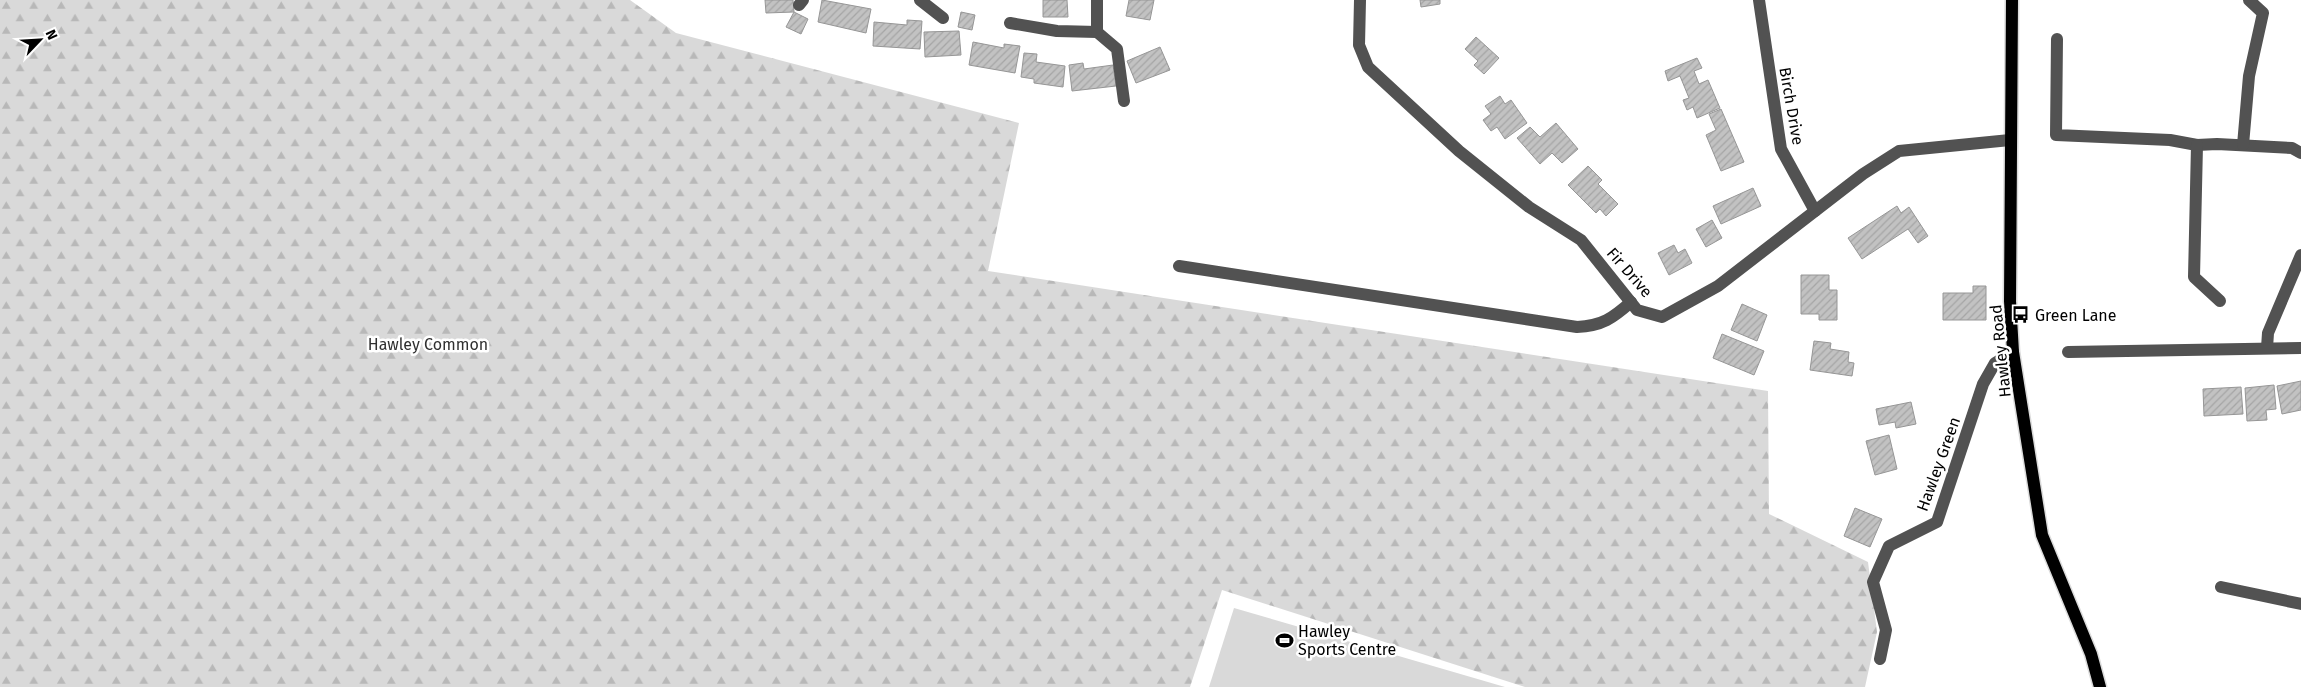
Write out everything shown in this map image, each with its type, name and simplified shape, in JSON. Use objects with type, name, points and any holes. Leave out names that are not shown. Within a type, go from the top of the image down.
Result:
[{"type":"main road","name":"Hawley Road","points":[[2012,0],[2010,301],[2013,352],[2042,534],[2091,654],[2100,687]]},
{"type":"street","points":[[920,0],[943,18]]},
{"type":"street","points":[[1097,0],[1097,32]]},
{"type":"street","name":"Fir Drive","points":[[1360,0],[1359,45],[1368,67],[1459,151],[1529,207],[1581,240],[1637,310],[1662,317],[1718,286],[1863,174],[1899,151],[2010,140]]},
{"type":"street","name":"Birch Drive","points":[[1759,0],[1781,150],[1816,211]]},
{"type":"street","points":[[2243,145],[2249,76],[2264,12],[2249,0]]},
{"type":"street","points":[[1010,23],[1057,31],[1097,32],[1117,49],[1124,101]]},
{"type":"street","points":[[2057,39],[2056,135],[2170,140],[2197,145],[2292,148],[2301,153]]},
{"type":"street","points":[[2197,145],[2194,277],[2220,301]]},
{"type":"street","points":[[2267,348],[2268,333],[2301,254]]},
{"type":"street","points":[[1179,266],[1577,327],[1594,326],[1608,320],[1631,302]]},
{"type":"street","points":[[2068,352],[2301,348]]},
{"type":"street","name":"Hawley Green","points":[[1880,659],[1886,630],[1873,582],[1889,546],[1937,522],[1983,384],[1995,363],[2013,352]]},
{"type":"street","points":[[2221,587],[2277,601],[2301,604]]},
{"type":"green space","name":"Hawley Common","points":[[0,0],[630,0],[676,33],[1019,123],[988,271],[1768,391],[1769,514],[1868,562],[1877,632],[1865,687],[1525,687],[1222,590],[1190,687],[0,687]]},
{"type":"green space","name":"Hawley Sports Centre","points":[[1234,608],[1505,687],[1209,687]]},
{"type":"building","points":[[765,0],[793,0],[794,12],[766,13]]},
{"type":"building","points":[[822,0],[871,9],[866,33],[818,22]]},
{"type":"building","points":[[1043,0],[1067,0],[1068,17],[1043,17]]},
{"type":"building","points":[[1129,0],[1154,0],[1150,20],[1126,16]]},
{"type":"building","points":[[1420,0],[1440,0],[1440,4],[1421,7]]},
{"type":"building","points":[[794,12],[808,19],[801,34],[786,27]]},
{"type":"building","points":[[961,12],[975,15],[972,30],[958,27]]},
{"type":"building","points":[[907,20],[922,21],[920,49],[873,46],[874,22],[907,25]]},
{"type":"building","points":[[959,31],[961,55],[925,57],[924,32]]},
{"type":"building","points":[[1476,37],[1499,58],[1484,74],[1474,65],[1478,61],[1465,49]]},
{"type":"building","points":[[973,42],[1004,48],[1004,44],[1020,46],[1015,73],[969,65]]},
{"type":"building","points":[[1160,47],[1170,70],[1136,83],[1127,61]]},
{"type":"building","points":[[1024,53],[1037,54],[1036,62],[1065,66],[1063,87],[1034,83],[1034,79],[1021,77]]},
{"type":"building","points":[[1697,58],[1702,68],[1694,71],[1699,84],[1708,80],[1720,108],[1697,118],[1693,107],[1687,110],[1683,100],[1689,98],[1680,76],[1668,81],[1665,71]]},
{"type":"building","points":[[1083,63],[1084,69],[1113,65],[1116,86],[1072,91],[1069,65]]},
{"type":"building","points":[[1500,96],[1505,104],[1511,100],[1527,123],[1505,139],[1497,127],[1491,131],[1483,120],[1491,114],[1485,106]]},
{"type":"building","points":[[1721,109],[1744,162],[1721,171],[1706,135],[1716,130],[1709,114]]},
{"type":"building","points":[[1556,123],[1578,149],[1562,163],[1552,153],[1540,164],[1517,138],[1530,127],[1540,137]]},
{"type":"building","points":[[1588,166],[1602,180],[1598,184],[1618,204],[1606,216],[1600,209],[1596,213],[1568,185]]},
{"type":"building","points":[[1753,188],[1761,206],[1721,224],[1713,206]]},
{"type":"building","points":[[1897,206],[1901,213],[1909,207],[1928,236],[1918,243],[1908,229],[1862,259],[1848,238]]},
{"type":"building","points":[[1712,220],[1722,238],[1706,247],[1696,229]]},
{"type":"building","points":[[1674,245],[1678,253],[1685,249],[1692,263],[1669,275],[1658,253]]},
{"type":"building","points":[[1801,275],[1829,275],[1829,290],[1837,290],[1837,320],[1819,320],[1819,314],[1801,314]]},
{"type":"building","points":[[1973,286],[1986,286],[1986,320],[1943,320],[1943,293],[1973,293]]},
{"type":"building","points":[[1742,304],[1767,315],[1757,341],[1731,330]]},
{"type":"building","points":[[1722,334],[1764,351],[1754,375],[1713,358]]},
{"type":"building","points":[[1814,341],[1831,343],[1830,349],[1849,352],[1848,362],[1854,363],[1852,376],[1810,370]]},
{"type":"building","points":[[2301,381],[2301,410],[2282,414],[2277,386]]},
{"type":"building","points":[[2274,385],[2276,409],[2266,410],[2267,420],[2247,421],[2245,388]]},
{"type":"building","points":[[2241,387],[2243,414],[2204,416],[2203,389]]},
{"type":"building","points":[[1911,402],[1916,424],[1896,428],[1895,422],[1879,425],[1876,409]]},
{"type":"building","points":[[1889,435],[1897,469],[1875,475],[1866,441]]},
{"type":"building","points":[[1855,508],[1882,519],[1870,547],[1844,536]]},
{"type":"place","name":"Green Lane","points":[[2021,315]]},
{"type":"place","name":"Hawley Sports Centre","points":[[1284,640]]}]
